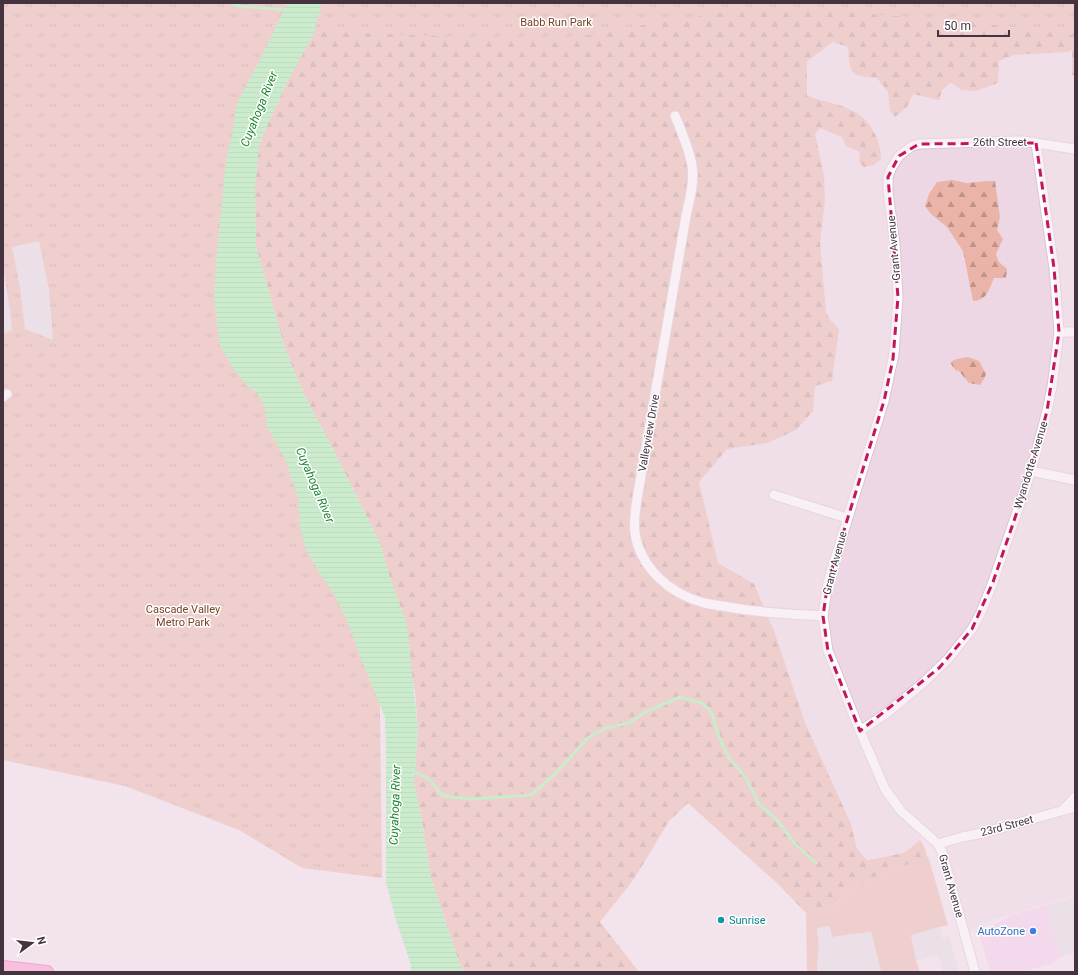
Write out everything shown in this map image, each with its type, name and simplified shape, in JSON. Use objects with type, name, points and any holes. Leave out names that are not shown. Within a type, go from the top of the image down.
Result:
[{"type":"main road","points":[[3,967],[47,972]]},
{"type":"street","name":"Valleyview Drive","points":[[675,116],[692,166],[692,174],[685,224],[638,493],[634,525],[638,547],[648,567],[660,579],[682,595],[700,602],[749,610],[823,616]]},
{"type":"street","name":"26th Street","points":[[925,144],[1019,141],[1075,149]]},
{"type":"street","name":"Wyandotte Avenue","points":[[860,731],[888,712],[920,686],[948,659],[972,629],[982,612],[1018,504],[1031,472],[1052,387],[1059,332],[1054,268],[1036,143]]},
{"type":"street","name":"Grant Avenue","points":[[925,144],[912,146],[899,156],[888,177],[888,192],[895,244],[898,287],[894,354],[884,401],[828,582],[823,616],[828,651],[879,775],[894,802],[910,820],[924,830],[938,844],[942,852],[975,972]]},
{"type":"street","points":[[1059,332],[1075,332]]},
{"type":"street","points":[[1031,472],[1075,480]]},
{"type":"street","points":[[774,496],[847,518]]},
{"type":"street","points":[[1062,811],[1075,796]]},
{"type":"street","name":"23rd Street","points":[[938,844],[962,837],[981,834],[1075,807]]},
{"type":"highlighted area","points":[[1036,143],[1054,268],[1059,332],[1047,411],[1031,471],[993,582],[972,629],[939,668],[860,731],[828,651],[823,616],[828,582],[884,401],[893,359],[898,297],[888,177],[899,156],[919,144]]},
{"type":"shaded area","points":[[1075,35],[1075,895],[995,919],[965,933],[942,852],[924,831],[920,840],[904,853],[855,861],[565,329],[559,41]]},
{"type":"shaded area","points":[[39,241],[49,290],[53,340],[25,329],[20,288],[12,247]]},
{"type":"shaded area","points":[[3,266],[12,330],[3,334]]},
{"type":"shaded area","points":[[1075,897],[1075,953],[1060,957],[1051,964],[1022,972],[990,972],[979,933],[1012,915]]},
{"type":"shaded area","points":[[1075,897],[1075,953],[1060,957],[1046,906]]},
{"type":"shaded area","points":[[830,926],[832,937],[871,932],[881,972],[817,972],[819,945],[817,928]]},
{"type":"shaded area","points":[[939,927],[943,939],[949,936],[959,972],[943,972],[938,955],[916,961],[911,935]]},
{"type":"green space","name":"Cascade Valley Metro Park","points":[[3,3],[1075,3],[1075,35],[953,20],[854,13],[830,7],[792,12],[745,9],[625,28],[554,42],[441,36],[291,31],[267,55],[228,341],[361,561],[379,628],[382,878],[302,868],[239,830],[125,786],[3,760]]},
{"type":"green space","name":"Babb Run Park","points":[[1075,3],[1075,76],[1072,75],[1072,50],[1068,52],[1013,55],[999,61],[998,83],[976,91],[961,90],[951,82],[942,90],[939,100],[913,94],[907,107],[895,117],[890,111],[888,92],[877,78],[861,76],[852,71],[849,62],[848,47],[833,42],[807,61],[807,96],[844,107],[861,116],[874,132],[881,152],[881,159],[874,165],[864,167],[859,162],[860,152],[846,146],[842,137],[820,128],[815,134],[824,176],[825,200],[820,242],[826,312],[831,321],[839,329],[832,381],[815,386],[813,411],[796,430],[767,443],[727,449],[699,482],[718,563],[754,584],[774,631],[805,723],[851,824],[857,849],[867,860],[904,853],[920,840],[925,848],[927,857],[866,880],[834,905],[806,913],[778,884],[688,803],[669,821],[634,879],[600,922],[639,972],[464,972],[459,962],[431,878],[414,782],[418,730],[415,691],[389,575],[380,543],[304,394],[285,349],[256,246],[255,188],[259,145],[287,82],[314,32],[320,13]]},
{"type":"green space","points":[[952,180],[967,183],[995,181],[1000,217],[997,230],[1003,239],[996,254],[999,262],[1007,269],[1006,278],[994,278],[987,294],[981,299],[973,301],[963,251],[947,227],[931,214],[925,206],[929,194],[937,182]]},
{"type":"green space","points":[[968,357],[979,361],[986,374],[980,385],[969,383],[951,364],[952,361]]},
{"type":"green space","points":[[928,856],[948,925],[939,927],[916,961],[920,972],[881,972],[871,932],[832,937],[817,928],[819,945],[817,972],[807,972],[806,913],[834,905],[866,880]]},
{"type":"water","name":"Cuyahoga River","points":[[287,3],[322,3],[313,36],[287,82],[259,145],[255,188],[256,246],[285,349],[304,394],[380,543],[389,575],[407,624],[418,730],[414,782],[431,878],[459,962],[464,972],[410,972],[411,965],[395,917],[386,882],[385,717],[347,621],[336,598],[306,551],[300,526],[298,498],[285,459],[266,425],[265,408],[257,393],[248,387],[234,369],[220,346],[214,293],[217,250],[226,160],[237,103],[261,58]]},
{"type":"waterway","points":[[231,3],[239,6],[286,10]]},
{"type":"waterway","points":[[411,770],[429,779],[443,796],[471,799],[531,795],[553,776],[589,737],[606,728],[629,723],[645,712],[680,697],[702,703],[712,713],[719,737],[729,758],[746,778],[759,804],[777,820],[795,844],[816,863]]},
{"type":"place","name":"Sunrise","points":[[721,920]]},
{"type":"place","name":"AutoZone","points":[[1033,931]]}]
